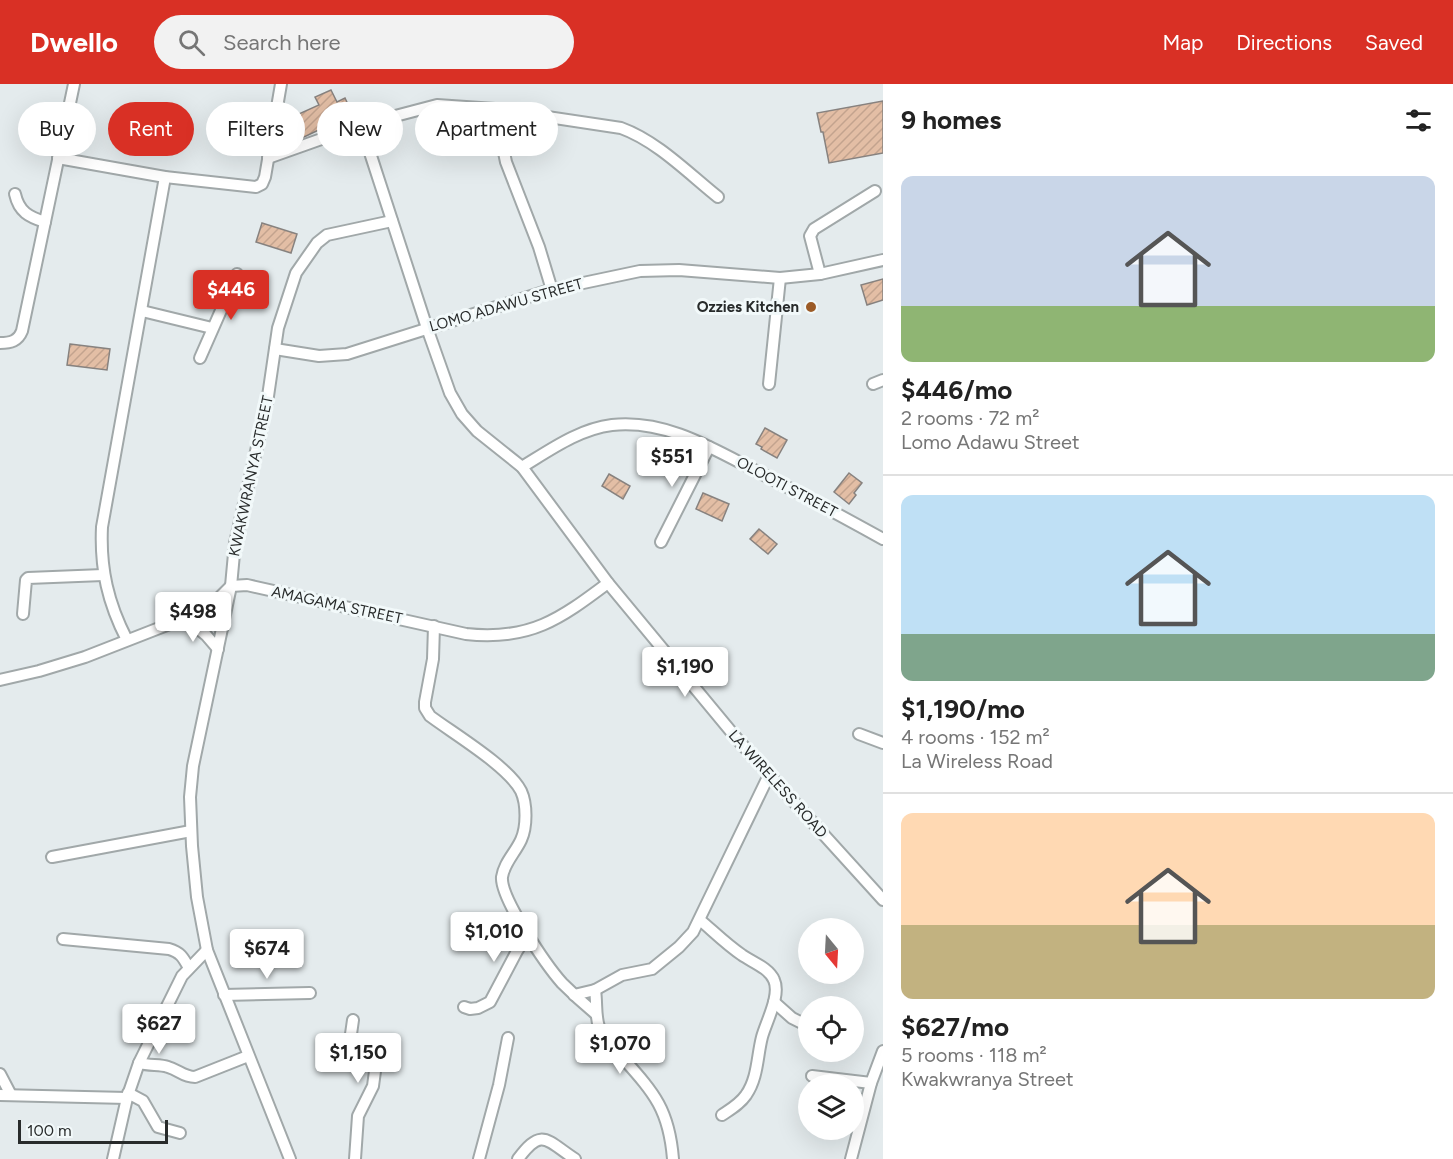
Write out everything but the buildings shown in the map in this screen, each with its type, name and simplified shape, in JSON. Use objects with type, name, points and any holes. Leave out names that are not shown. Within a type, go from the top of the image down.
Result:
[{"type":"street","points":[[0,343],[15,340],[22,331],[74,84]]},
{"type":"street","points":[[58,158],[165,177],[256,187],[262,184],[265,177],[280,84]]},
{"type":"street","points":[[558,119],[621,128],[632,132],[653,145],[718,197]]},
{"type":"street","points":[[268,158],[317,140]]},
{"type":"street","name":"LA WIRELESS ROAD","points":[[370,156],[450,393],[462,414],[477,431],[522,467],[608,583],[768,775],[883,900]]},
{"type":"street","points":[[505,156],[539,247],[552,290]]},
{"type":"street","points":[[127,640],[110,603],[103,575],[102,527],[165,177]]},
{"type":"street","points":[[820,274],[810,236],[811,232],[876,191]]},
{"type":"street","points":[[15,194],[17,205],[23,212],[33,219],[45,222]]},
{"type":"street","name":"KWAKWRANYA STREET","points":[[290,1159],[207,950],[197,897],[191,831],[190,797],[193,766],[231,586],[235,543],[267,402],[278,328],[296,273],[317,243],[327,236],[392,220]]},
{"type":"street","name":"LOMO ADAWU STREET","points":[[275,349],[319,356],[340,355],[552,290],[640,271],[679,270],[780,278],[820,274],[883,260]]},
{"type":"street","points":[[200,358],[237,274]]},
{"type":"street","points":[[769,384],[780,278]]},
{"type":"street","points":[[142,311],[212,328]]},
{"type":"street","name":"OLOOTI STREET","points":[[522,467],[568,440],[589,431],[611,425],[650,426],[678,433],[709,447],[883,539]]},
{"type":"street","points":[[661,542],[709,447]]},
{"type":"street","points":[[23,614],[28,578],[103,575]]},
{"type":"street","name":"AMAGAMA STREET","points":[[231,586],[247,585],[466,633],[490,636],[518,634],[558,617],[608,583]]},
{"type":"street","points":[[0,680],[85,657],[185,618],[218,599],[231,586]]},
{"type":"street","points":[[185,618],[206,635],[218,649]]},
{"type":"street","points":[[434,626],[433,658],[425,702],[427,713],[513,780],[524,798],[523,833],[506,866],[502,880],[513,910],[560,980],[596,1014]]},
{"type":"street","points":[[859,734],[883,743]]},
{"type":"street","points":[[574,995],[595,990],[622,975],[652,969],[679,948],[700,920],[768,775]]},
{"type":"street","points":[[52,857],[191,831]]},
{"type":"street","points":[[700,920],[741,955],[765,969],[774,978],[776,986],[774,1002],[762,1038],[752,1085],[737,1106],[722,1115]]},
{"type":"street","points":[[464,1007],[478,1008],[490,1002],[528,934]]},
{"type":"street","points":[[63,939],[169,949],[183,956],[189,968]]},
{"type":"street","points":[[113,1159],[128,1096],[139,1063],[182,976],[207,950]]},
{"type":"street","points":[[595,990],[596,1014],[600,1030],[645,1082],[665,1116],[671,1134],[673,1159]]},
{"type":"street","points":[[224,995],[310,993]]},
{"type":"street","points":[[774,1002],[798,1021]]},
{"type":"street","points":[[353,1020],[350,1041],[352,1046],[374,1065],[375,1071],[373,1086],[358,1116],[355,1159]]},
{"type":"street","points":[[479,1159],[499,1085],[508,1038]]},
{"type":"street","points":[[851,1159],[871,1083],[883,1051]]},
{"type":"street","points":[[139,1063],[151,1067],[165,1066],[187,1077],[195,1077],[248,1056]]},
{"type":"street","points":[[0,1074],[6,1095],[128,1096],[143,1101],[158,1127],[180,1133]]},
{"type":"street","points":[[864,1082],[871,1083]]},
{"type":"street","points":[[518,1159],[532,1141],[539,1139],[547,1141],[574,1159]]},
{"type":"place","name":"Ozzies Kitchen","points":[[811,307]]}]
